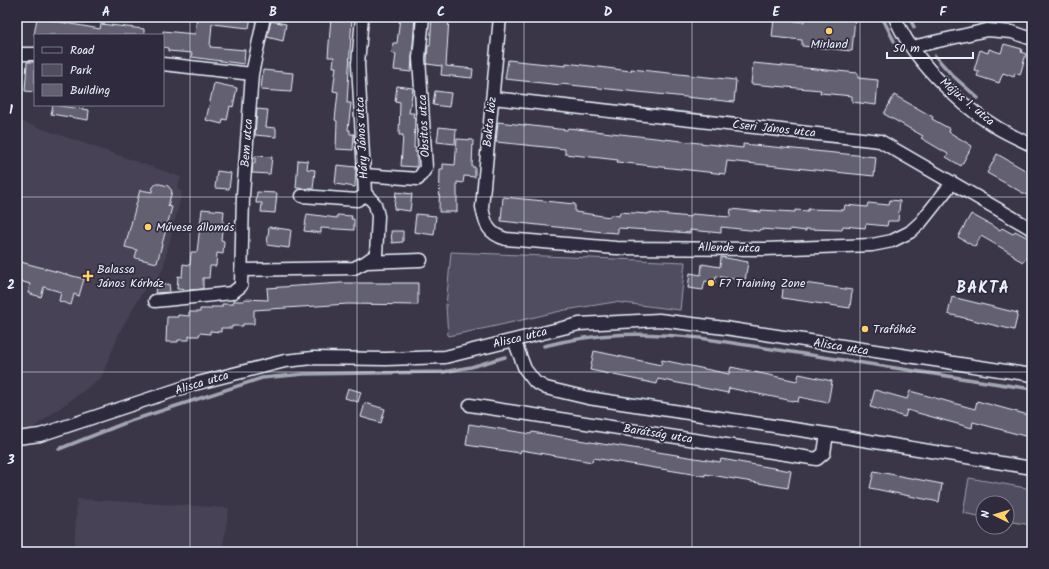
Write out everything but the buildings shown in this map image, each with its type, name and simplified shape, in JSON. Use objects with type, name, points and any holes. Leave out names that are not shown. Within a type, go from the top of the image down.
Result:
[{"type":"street","name":"Bem utca","points":[[155,301],[232,293],[241,286],[243,195],[252,74],[264,17]]},
{"type":"street","name":"Háry János utca","points":[[302,196],[358,200],[365,193],[358,64],[362,17]]},
{"type":"street","name":"Obsitos utca","points":[[364,175],[418,179],[426,168],[420,58],[423,17]]},
{"type":"street","name":"Bakta köz","points":[[487,226],[482,207],[500,17]]},
{"type":"street","name":"Május 1. utca","points":[[895,17],[912,48],[947,89],[993,125],[1032,145]]},
{"type":"street","points":[[912,48],[987,30],[1012,32],[1032,39]]},
{"type":"street","points":[[17,54],[34,54]]},
{"type":"street","points":[[164,64],[252,74]]},
{"type":"street","name":"Cseri János utca","points":[[493,98],[880,141],[1032,229]]},
{"type":"street","name":"Allende utca","points":[[487,226],[492,233],[506,239],[616,248],[765,249],[872,245],[892,241],[910,232],[921,222],[952,183]]},
{"type":"street","points":[[241,270],[354,268],[366,262],[376,255],[378,216],[375,204],[365,193]]},
{"type":"street","points":[[366,262],[421,260]]},
{"type":"street","name":"Alisca utca","points":[[17,438],[40,436],[194,384],[285,360],[313,358],[386,359],[445,357],[579,324],[659,320],[725,328],[1032,375]]},
{"type":"street","name":"Barátság utca","points":[[514,340],[525,369],[535,382],[546,388],[588,398],[827,434],[1032,468]]},
{"type":"street","name":"Barátság utca","points":[[470,405],[817,459],[824,453],[827,434]]},
{"type":"shaded area","name":"Balassa János Kórház","points":[[17,120],[181,177],[177,189],[182,192],[163,268],[153,289],[147,285],[121,329],[101,378],[30,430],[17,428]]},
{"type":"shaded area","points":[[77,499],[229,508],[222,552],[74,552]]},
{"type":"green space","points":[[451,252],[685,262],[680,310],[615,302],[565,310],[448,336],[446,306]]},
{"type":"green space","points":[[969,478],[1032,489],[1032,525],[1015,522],[1015,495],[975,495],[975,515],[963,513]]},
{"type":"waterway","points":[[882,17],[894,41]]},
{"type":"waterway","points":[[909,17],[914,27]]},
{"type":"waterway","points":[[935,56],[952,75],[978,98]]},
{"type":"waterway","points":[[544,346],[564,341],[622,334],[679,336],[1032,389]]},
{"type":"waterway","points":[[59,449],[130,421],[262,378],[304,374],[443,372],[471,367],[505,357]]},
{"type":"place","name":"Mirland","points":[[829,31]]},
{"type":"place","name":"Művese állomás","points":[[148,227]]},
{"type":"place","name":"Balassa János Kórház","points":[[88,276]]},
{"type":"place","name":"F7 Training Zone","points":[[711,283]]},
{"type":"place","name":"Trafóház","points":[[865,329]]},
{"type":"district","name":"BAKTA","points":[[983,288]]}]
